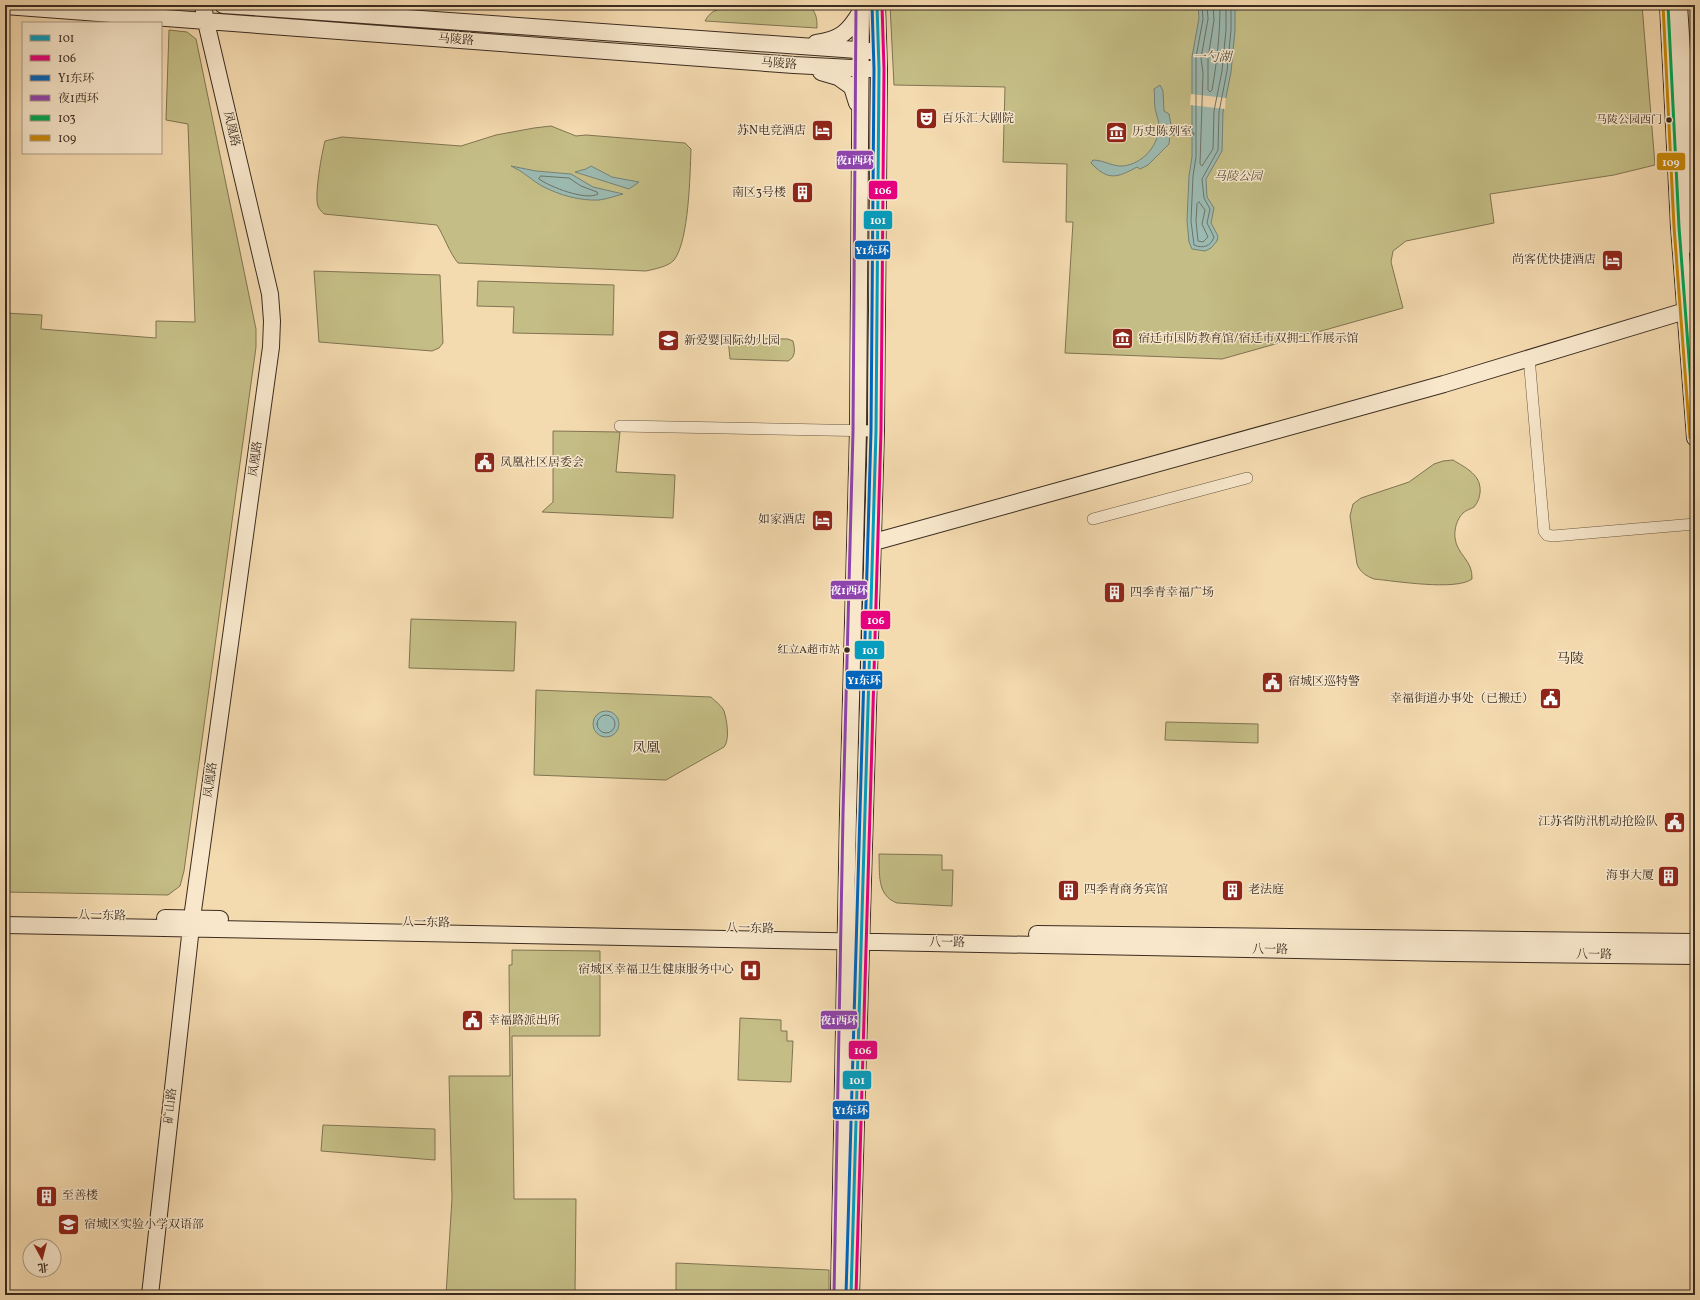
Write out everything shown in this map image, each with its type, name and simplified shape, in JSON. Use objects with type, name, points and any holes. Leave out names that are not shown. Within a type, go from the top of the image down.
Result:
[{"type":"main road","name":"凤凰路","points":[[191,924],[261,423],[271,347],[272,321],[270,294],[203,5]]},
{"type":"main road","name":"马陵路","points":[[223,5],[878,51]]},
{"type":"main road","points":[[1668,5],[1690,309],[1695,438]]},
{"type":"main road","points":[[1679,5],[1695,247]]},
{"type":"main road","name":"马陵路","points":[[5,6],[206,22],[878,70]]},
{"type":"main road","points":[[794,46],[823,42],[836,38],[849,30],[866,6]]},
{"type":"main road","points":[[851,1295],[854,936],[848,807],[858,431],[861,51],[866,6]]},
{"type":"main road","points":[[839,1295],[854,936],[874,542],[878,51],[866,6]]},
{"type":"main road","points":[[794,65],[838,77],[852,87],[860,120]]},
{"type":"main road","points":[[874,542],[1444,384],[1690,309]]},
{"type":"main road","name":"八一东路","points":[[5,914],[191,924]]},
{"type":"main road","name":"八一东路","points":[[5,925],[191,924],[854,936]]},
{"type":"main road","name":"矿山路","points":[[150,1295],[191,924]]},
{"type":"main road","name":"八一路","points":[[854,936],[1695,942]]},
{"type":"main road","name":"八一路","points":[[854,936],[1695,956]]},
{"type":"street","points":[[1529,358],[1544,531],[1547,534],[1553,536],[1695,524]]},
{"type":"street","points":[[620,426],[876,431]]},
{"type":"street","points":[[1093,519],[1247,478]]},
{"type":"green space","points":[[768,4],[808,7],[813,10],[815,14],[817,28],[705,21],[709,15],[717,10],[742,5]]},
{"type":"green space","name":"马陵公园","points":[[890,5],[1642,5],[1655,165],[1614,175],[1490,194],[1494,223],[1406,241],[1393,251],[1391,262],[1403,308],[1222,359],[1065,353],[1073,222],[1066,222],[1067,164],[1003,162],[1005,87],[894,85]]},
{"type":"green space","points":[[169,30],[187,32],[196,39],[256,329],[256,347],[184,871],[180,886],[168,895],[5,892],[5,313],[42,315],[41,329],[156,338],[156,321],[195,322],[188,124],[166,120]]},
{"type":"green space","points":[[551,126],[576,136],[586,135],[685,143],[691,149],[686,223],[679,251],[674,260],[661,267],[646,271],[458,263],[437,225],[324,214],[318,206],[317,193],[320,164],[325,141],[342,137],[461,146],[496,135]]},
{"type":"green space","points":[[314,271],[440,275],[443,343],[439,348],[432,351],[319,342]]},
{"type":"green space","points":[[478,281],[614,285],[613,335],[513,333],[514,307],[477,306]]},
{"type":"green space","points":[[728,338],[788,339],[793,341],[794,355],[788,361],[730,359]]},
{"type":"green space","points":[[553,431],[620,432],[616,472],[675,475],[673,518],[542,512],[553,502]]},
{"type":"green space","points":[[1453,460],[1476,477],[1480,487],[1479,499],[1474,507],[1461,515],[1456,524],[1455,531],[1456,544],[1468,562],[1472,572],[1472,579],[1464,583],[1439,585],[1374,579],[1368,577],[1357,564],[1350,516],[1353,504],[1361,498],[1409,482],[1434,464]]},
{"type":"green space","points":[[411,619],[516,622],[514,671],[409,668]]},
{"type":"green space","points":[[536,690],[711,697],[724,711],[727,730],[726,744],[724,747],[666,780],[534,775]]},
{"type":"green space","points":[[1166,722],[1258,724],[1258,743],[1165,740]]},
{"type":"green space","points":[[879,854],[942,855],[942,870],[953,870],[952,906],[897,903],[890,899],[885,895],[880,883]]},
{"type":"green space","points":[[512,950],[600,951],[600,1036],[512,1036],[514,1199],[576,1199],[575,1294],[593,1295],[446,1295],[452,1198],[449,1076],[510,1076],[509,965],[512,965]]},
{"type":"green space","points":[[740,1018],[781,1020],[781,1031],[787,1031],[787,1041],[793,1041],[791,1082],[738,1080]]},
{"type":"green space","points":[[323,1125],[435,1129],[435,1160],[321,1151]]},
{"type":"green space","points":[[676,1263],[829,1270],[829,1295],[676,1295]]},
{"type":"water","name":"一勺湖","points":[[1198,5],[1235,5],[1235,30],[1231,72],[1223,112],[1222,151],[1206,179],[1207,197],[1214,208],[1211,223],[1218,236],[1217,241],[1211,248],[1205,251],[1192,249],[1189,242],[1187,221],[1189,176],[1192,157],[1192,57],[1199,18]]},
{"type":"water","points":[[1160,85],[1163,91],[1164,111],[1169,114],[1171,125],[1169,144],[1148,165],[1140,169],[1137,167],[1124,174],[1113,176],[1103,173],[1097,169],[1091,163],[1093,160],[1123,166],[1130,165],[1142,158],[1152,148],[1158,136],[1159,126],[1155,108],[1154,89]]},
{"type":"water","points":[[511,166],[536,171],[571,174],[593,187],[623,194],[599,200],[584,200],[570,197],[542,186]]},
{"type":"water","points":[[591,166],[612,177],[639,182],[629,189],[575,172]]},
{"type":"water","points":[[606,711],[615,715],[619,724],[615,733],[606,737],[597,733],[593,724],[597,715]]},
{"type":"pier","points":[[1191,94],[1226,98],[1225,109],[1190,105]]},
{"type":"waterway","points":[[1171,134],[1193,134]]},
{"type":"transit line","name":"夜1西环","points":[[834,1295],[843,814],[853,431],[856,5]]},
{"type":"transit line","name":"Y1东环","points":[[846,1295],[871,431],[874,69],[872,5]]},
{"type":"transit line","name":"101","points":[[851,1295],[876,431],[879,69],[877,5]]},
{"type":"transit line","name":"106","points":[[856,1295],[881,431],[884,69],[882,5]]},
{"type":"transit line","name":"109","points":[[1663,5],[1674,227],[1690,438]]},
{"type":"transit line","name":"103","points":[[1668,5],[1679,227],[1695,438]]},
{"type":"place","name":"百乐汇大剧院","points":[[927,119]]},
{"type":"place","name":"马陵公园西门","points":[[1669,120]]},
{"type":"place","name":"苏N电竞酒店","points":[[822,131]]},
{"type":"place","name":"历史陈列室","points":[[1117,132]]},
{"type":"place","name":"南区3号楼","points":[[802,193]]},
{"type":"place","name":"尚客优快捷酒店","points":[[1612,260]]},
{"type":"place","name":"宿迁市国防教育馆/宿迁市双拥工作展示馆","points":[[1123,339]]},
{"type":"place","name":"新爱婴国际幼儿园","points":[[669,341]]},
{"type":"place","name":"凤凰社区居委会","points":[[485,463]]},
{"type":"place","name":"如家酒店","points":[[822,520]]},
{"type":"place","name":"四季青幸福广场","points":[[1114,593]]},
{"type":"place","name":"红立A超市站","points":[[847,650]]},
{"type":"place","name":"宿城区巡特警","points":[[1273,682]]},
{"type":"place","name":"幸福街道办事处（已搬迁）","points":[[1550,699]]},
{"type":"place","name":"江苏省防汛机动抢险队","points":[[1674,822]]},
{"type":"place","name":"海事大厦","points":[[1669,876]]},
{"type":"place","name":"四季青商务宾馆","points":[[1069,890]]},
{"type":"place","name":"老法庭","points":[[1232,890]]},
{"type":"place","name":"宿城区幸福卫生健康服务中心","points":[[750,970]]},
{"type":"place","name":"幸福路派出所","points":[[473,1021]]},
{"type":"place","name":"至善楼","points":[[46,1196]]},
{"type":"place","name":"宿城区实验小学双语部","points":[[69,1225]]},
{"type":"district","name":"马陵","points":[[1570,659]]},
{"type":"district","name":"凤凰","points":[[646,748]]}]
